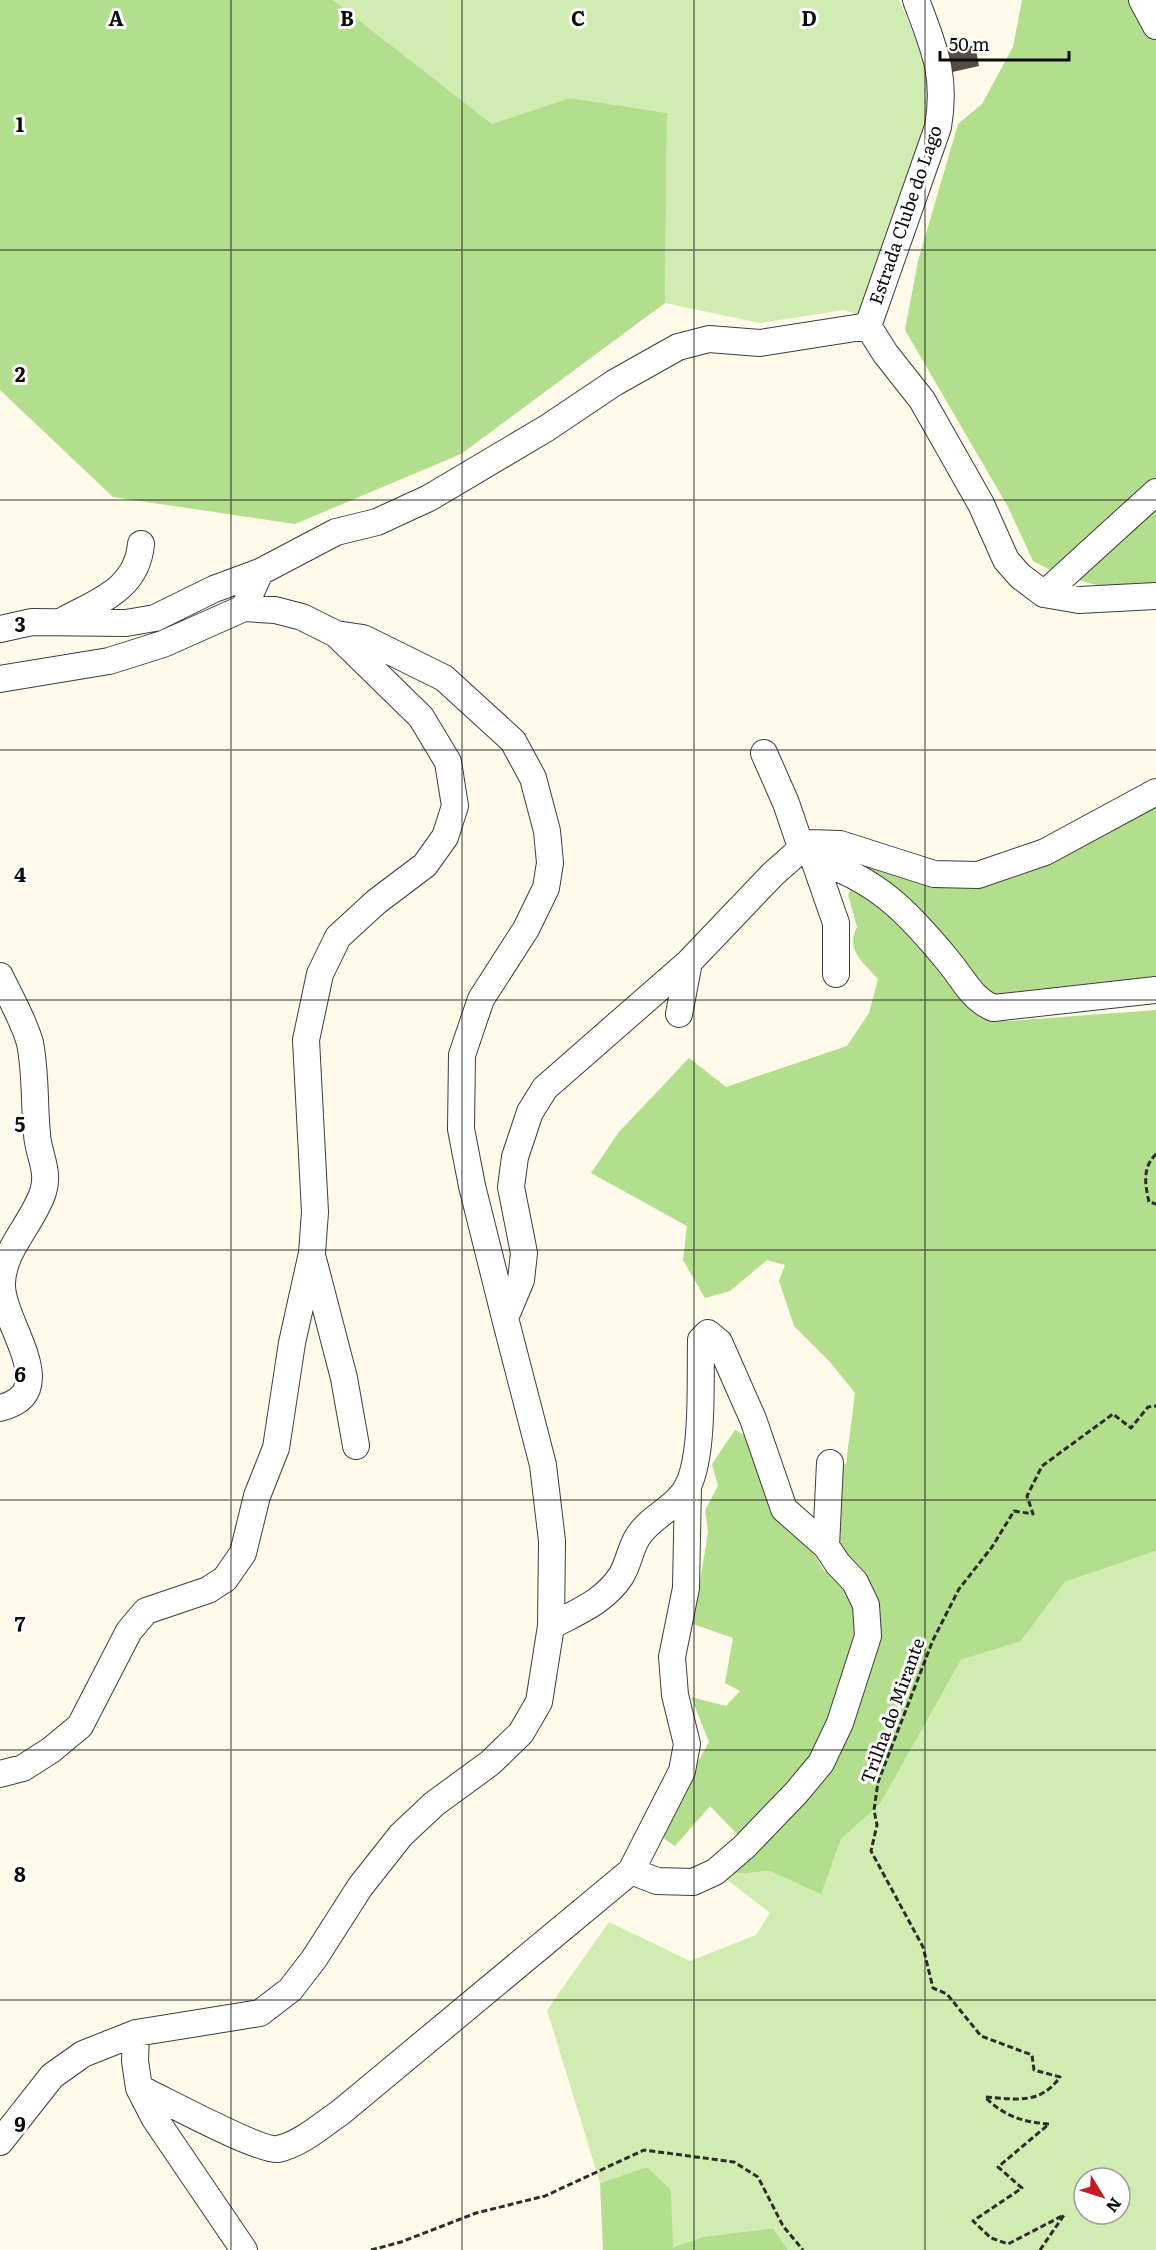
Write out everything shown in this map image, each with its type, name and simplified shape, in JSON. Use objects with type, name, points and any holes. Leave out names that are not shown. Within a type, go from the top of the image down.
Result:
[{"type":"street","name":"Estrada Clube do Lago","points":[[868,326],[938,128],[943,98],[938,57],[916,0]]},
{"type":"street","points":[[1142,0],[1156,26]]},
{"type":"street","points":[[0,629],[32,622],[126,623],[155,618],[214,589],[260,572],[336,532],[377,522],[429,498],[547,428],[614,383],[678,347],[709,339],[760,344],[868,326],[885,353],[922,400],[981,504],[1006,560],[1020,576],[1044,594],[1078,600],[1156,596]]},
{"type":"street","points":[[1044,594],[1156,492]]},
{"type":"street","points":[[64,621],[113,593],[129,579],[140,562],[141,544]]},
{"type":"street","points":[[244,608],[260,572]]},
{"type":"street","points":[[0,679],[109,661],[163,644],[244,608],[275,610],[302,617],[336,634],[421,717],[448,762],[455,806],[446,837],[425,866],[376,902],[338,937],[320,974],[306,1040],[315,1212],[312,1253],[292,1343],[276,1448],[257,1496],[243,1553],[225,1579],[208,1590],[146,1611],[129,1630],[80,1726],[51,1750],[23,1768],[0,1774]]},
{"type":"street","points":[[0,2142],[52,2076],[83,2054],[136,2033],[260,2013],[290,1990],[314,1959],[360,1887],[401,1835],[434,1804],[490,1763],[521,1732],[539,1702],[551,1626],[552,1541],[543,1465],[472,1186],[461,1129],[462,1055],[481,999],[526,929],[546,888],[550,863],[547,831],[533,778],[513,741],[444,678],[363,638],[336,634]]},
{"type":"street","points":[[764,753],[808,850],[836,923],[836,974]]},
{"type":"street","points":[[505,1318],[521,1280],[524,1253],[511,1187],[515,1157],[530,1112],[545,1088],[689,962],[808,850],[840,844],[934,874],[978,875],[1045,852],[1156,792]]},
{"type":"street","points":[[808,850],[879,889],[903,909],[978,1001],[993,1008],[1156,990]]},
{"type":"street","points":[[679,1014],[689,962]]},
{"type":"street","points":[[0,976],[29,1042],[37,1137],[45,1163],[44,1190],[6,1263],[1,1284],[10,1318],[31,1373],[27,1391],[12,1405],[0,1408]]},
{"type":"street","points":[[312,1253],[344,1378],[356,1446]]},
{"type":"street","points":[[139,2088],[247,2140],[276,2150],[302,2140],[341,2112],[631,1870],[682,1771],[687,1744],[675,1695],[672,1657],[686,1588],[688,1485],[699,1436],[701,1340],[708,1333],[719,1342],[740,1389],[784,1509],[826,1546],[838,1564],[855,1582],[866,1605],[868,1636],[840,1723],[821,1762],[796,1793],[715,1872],[693,1882],[657,1881],[631,1870]]},
{"type":"street","points":[[826,1546],[830,1463]]},
{"type":"street","points":[[551,1626],[601,1600],[621,1575],[638,1537],[657,1517],[674,1506],[688,1485]]},
{"type":"street","points":[[136,2033],[135,2061],[139,2088],[155,2119],[244,2250]]},
{"type":"path","points":[[1156,1154],[1149,1161],[1145,1182],[1149,1202],[1156,1204]]},
{"type":"path","name":"Trilha do Mirante","points":[[1040,2250],[1064,2215],[1008,2244],[991,2238],[973,2221],[1022,2188],[998,2167],[1049,2124],[1033,2122],[1001,2112],[985,2097],[1022,2099],[1050,2092],[1060,2077],[1034,2070],[1032,2055],[981,2036],[947,1994],[933,1988],[923,1947],[871,1851],[877,1825],[874,1810],[878,1782],[933,1640],[959,1589],[992,1547],[1014,1511],[1034,1514],[1027,1497],[1042,1466],[1113,1414],[1131,1428],[1148,1407],[1156,1406]]},
{"type":"path","points":[[371,2250],[402,2242],[476,2213],[545,2196],[644,2150],[734,2162],[758,2177],[783,2226],[803,2250]]},
{"type":"green space","points":[[0,0],[333,0],[492,124],[570,98],[667,113],[665,303],[461,454],[295,524],[113,497],[0,390]]},
{"type":"green space","points":[[333,0],[899,0],[930,71],[935,123],[865,317],[844,310],[760,323],[665,303],[667,113],[570,98],[492,124]]},
{"type":"green space","points":[[1022,0],[1129,0],[1136,17],[1156,39],[1156,587],[1120,591],[1062,576],[1033,561],[1008,507],[905,330],[918,261],[958,124],[982,104],[1013,47]]},
{"type":"green space","points":[[1156,804],[1156,981],[1029,994],[983,994],[942,935],[910,899],[853,862],[977,887]]},
{"type":"green space","points":[[850,890],[867,897],[920,936],[978,1014],[1008,1021],[1156,1010],[1156,1551],[1065,1582],[1021,1641],[961,1660],[880,1804],[841,1839],[821,1894],[770,1871],[721,1875],[829,1769],[872,1652],[837,1562],[821,1468],[846,1464],[855,1393],[830,1362],[794,1326],[779,1281],[785,1265],[767,1260],[730,1291],[705,1298],[683,1260],[687,1226],[591,1173],[619,1132],[689,1058],[726,1087],[847,1046],[869,1013],[878,979],[854,949],[853,942],[857,927],[848,895]]},
{"type":"green space","points":[[735,1430],[746,1436],[824,1571],[857,1589],[858,1646],[833,1729],[805,1771],[739,1836],[710,1806],[675,1846],[657,1834],[709,1742],[691,1697],[726,1706],[740,1691],[725,1683],[733,1638],[693,1624],[708,1532],[705,1510],[718,1486],[712,1464]]},
{"type":"green space","points":[[1156,1551],[1156,2250],[788,2250],[773,2228],[703,2237],[672,2247],[671,2194],[647,2167],[600,2183],[547,2010],[609,1922],[690,1961],[756,1935],[770,1913],[721,1875],[770,1871],[821,1893],[841,1839],[880,1804],[961,1660],[1021,1641],[1065,1582]]},
{"type":"green space","points":[[647,2167],[671,2190],[673,2247],[703,2237],[773,2228],[788,2250],[603,2250],[600,2183]]},
{"type":"building","points":[[975,45],[979,66],[948,73],[944,52]]}]
